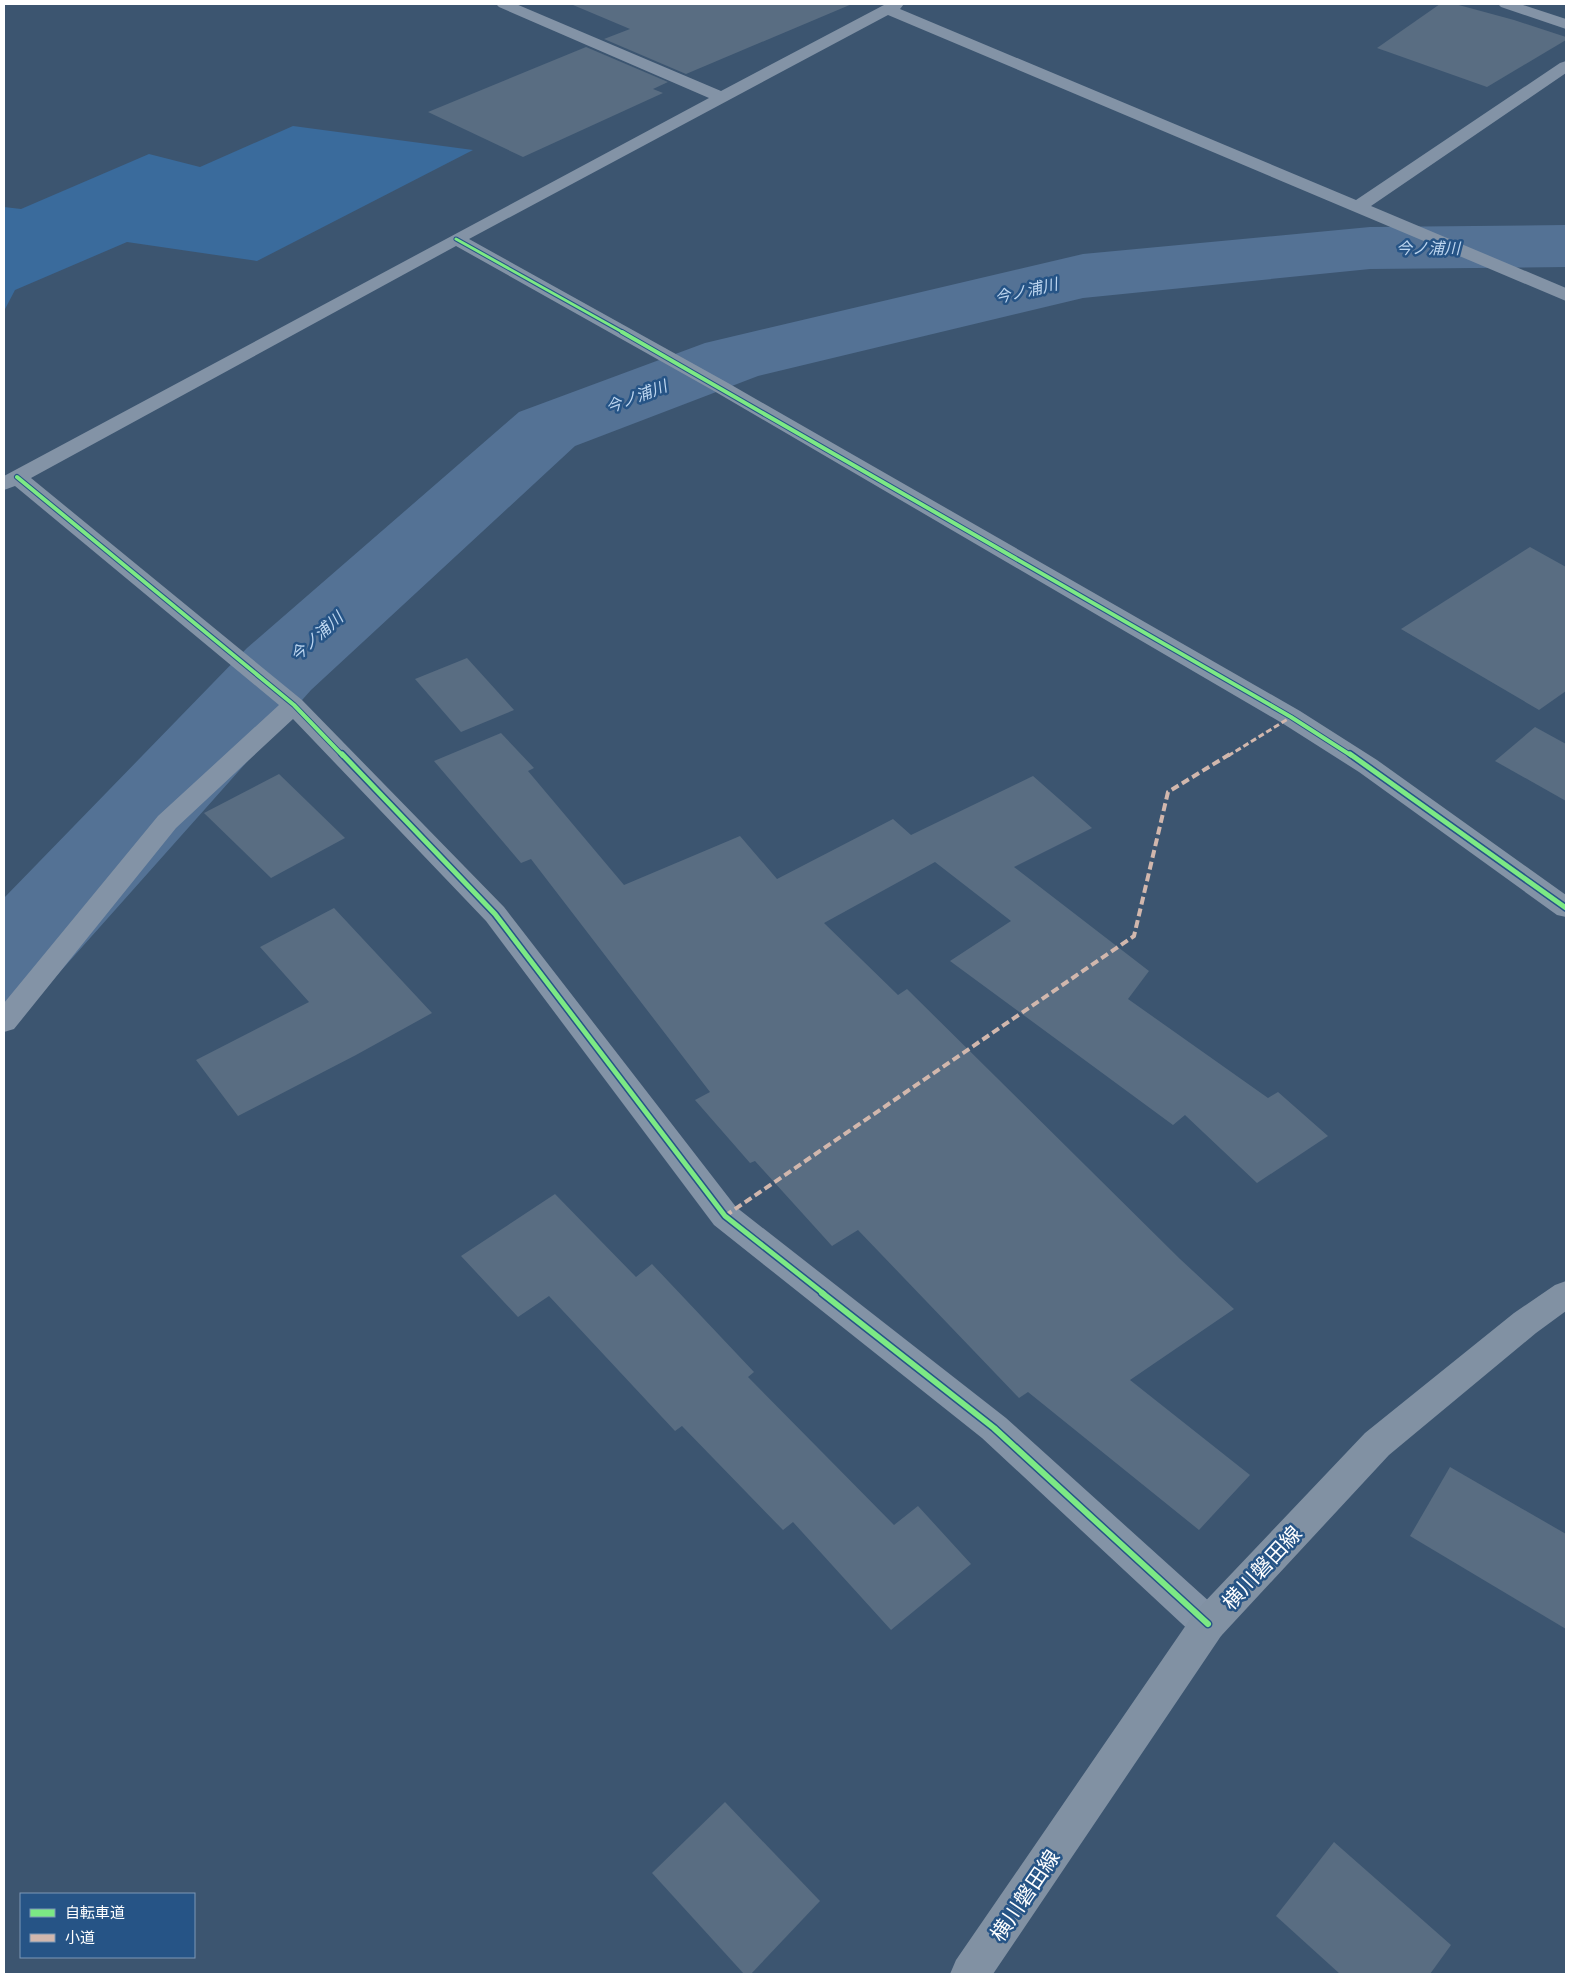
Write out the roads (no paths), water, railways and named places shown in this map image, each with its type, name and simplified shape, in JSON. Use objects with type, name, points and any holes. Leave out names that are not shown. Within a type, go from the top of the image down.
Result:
[{"type":"main road","name":"横川磐田線","points":[[970,1974],[1208,1624],[1377,1444],[1525,1323],[1566,1294]]},
{"type":"street","points":[[504,4],[721,97]]},
{"type":"street","points":[[1506,4],[1566,24]]},
{"type":"street","points":[[1208,1624],[994,1428],[725,1216],[495,914],[294,705],[10,481],[456,239],[892,6],[1566,295]]},
{"type":"street","points":[[1358,207],[1566,66]]},
{"type":"street","points":[[456,239],[721,387],[1291,717],[1368,766],[1566,908]]},
{"type":"street","points":[[4,1022],[167,822],[294,705]]},
{"type":"waterway","name":"今ノ浦川","points":[[4,964],[279,669],[547,429],[732,359],[1083,276],[1370,248],[1566,246]]}]
